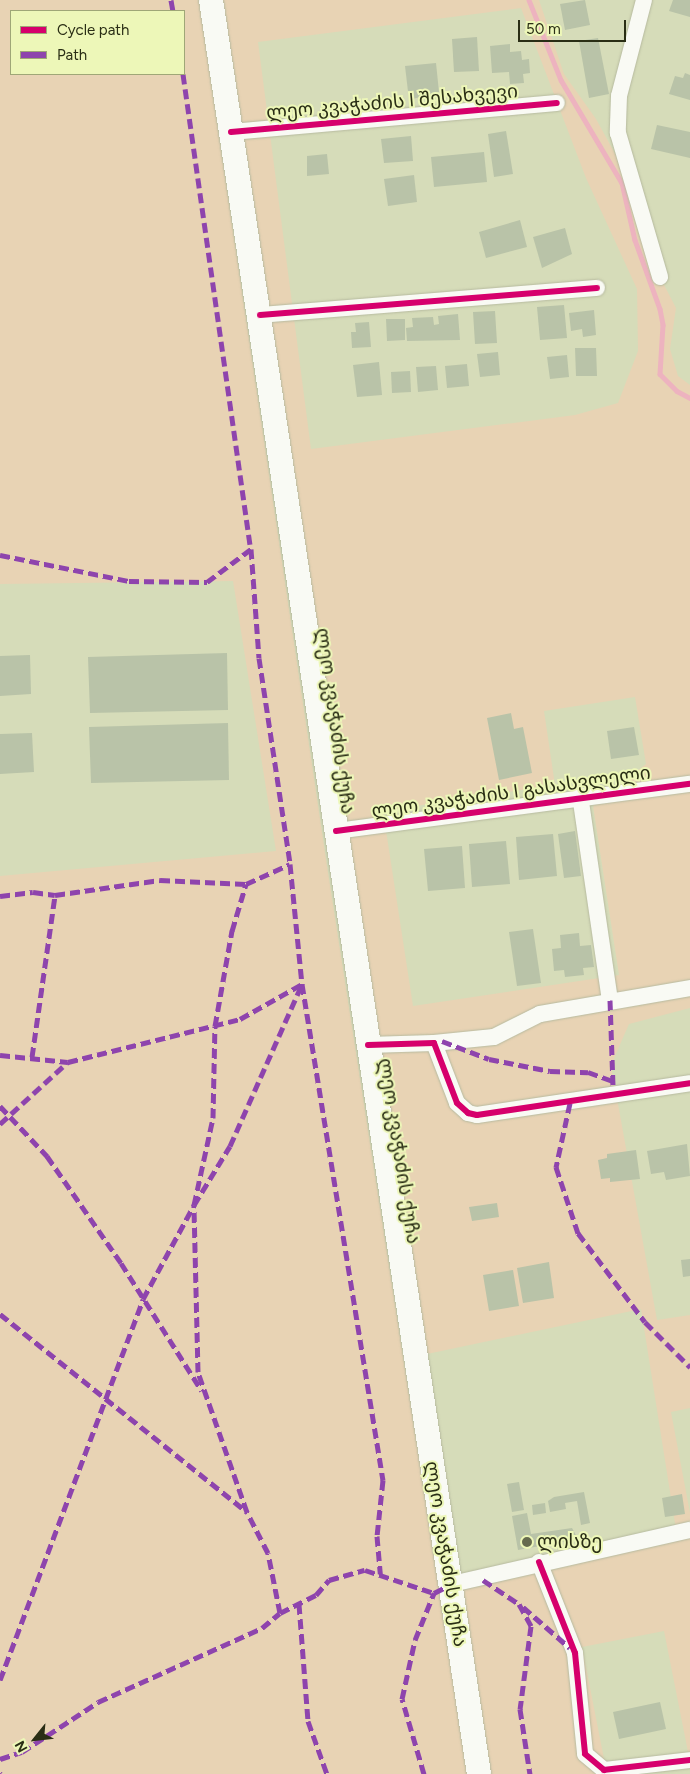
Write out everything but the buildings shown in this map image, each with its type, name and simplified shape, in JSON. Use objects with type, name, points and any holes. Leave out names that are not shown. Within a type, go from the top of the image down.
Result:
[{"type":"main road","name":"ლეო კვაჭაძის ქუჩა","points":[[210,0],[260,315],[368,1045],[452,1584],[479,1774]]},
{"type":"street","points":[[644,0],[619,96],[618,133],[660,276]]},
{"type":"street","name":"ლეო კვაჭაძის I შესახვევი","points":[[231,132],[557,103]]},
{"type":"street","points":[[260,315],[597,288]]},
{"type":"street","name":"ლეო კვაჭაძის I გასასვლელი","points":[[336,831],[580,796],[690,784]]},
{"type":"street","points":[[580,796],[610,1000]]},
{"type":"street","points":[[368,1045],[434,1043],[494,1037],[540,1014],[610,1000],[690,988]]},
{"type":"street","points":[[434,1043],[457,1103],[468,1113],[476,1115],[690,1083]]},
{"type":"street","points":[[452,1584],[483,1580],[501,1570],[690,1530]]},
{"type":"street","points":[[539,1562],[575,1653],[585,1754],[604,1770],[690,1760]]},
{"type":"shaded area","points":[[0,0],[199,0],[327,866],[468,1774],[0,1774],[0,876],[276,851],[233,581],[0,584]]},
{"type":"shaded area","points":[[223,0],[539,0],[564,74],[596,119],[629,179],[660,277],[676,308],[670,349],[678,376],[690,385],[690,1008],[629,1024],[611,1065],[657,1320],[690,1315],[690,1408],[671,1412],[690,1513],[690,1762],[664,1631],[582,1647],[607,1774],[488,1774],[460,1577],[677,1536],[641,1309],[427,1354]],"holes":[[[521,8],[586,178],[637,289],[638,351],[618,403],[575,415],[311,449],[258,42]],[[635,697],[646,764],[593,806],[619,975],[413,1006],[383,811],[555,785],[544,711]]]},
{"type":"waterway","points":[[529,0],[561,80],[622,183],[635,240],[660,309],[663,325],[660,374],[677,391],[690,398]]},
{"type":"marked path","points":[[171,0],[173,10]]},
{"type":"marked path","points":[[183,75],[251,549],[259,658],[290,864],[302,984],[383,1480],[377,1536],[380,1574]]},
{"type":"marked path","points":[[0,555],[129,581],[207,582],[251,549]]},
{"type":"marked path","points":[[0,896],[33,892],[55,895],[160,880],[246,884],[290,864]]},
{"type":"marked path","points":[[0,1680],[143,1299],[194,1205],[213,1118],[215,1026],[232,931],[246,884]]},
{"type":"marked path","points":[[32,1057],[55,895]]},
{"type":"marked path","points":[[0,1055],[68,1062],[240,1019],[302,984]]},
{"type":"marked path","points":[[280,1613],[268,1553],[247,1512],[198,1372],[194,1205],[230,1146],[302,984]]},
{"type":"marked path","points":[[610,1000],[613,1085]]},
{"type":"marked path","points":[[442,1041],[489,1059],[550,1071],[588,1072],[613,1081]]},
{"type":"marked path","points":[[0,1124],[68,1062]]},
{"type":"marked path","points":[[570,1103],[556,1167],[578,1233],[645,1322],[690,1367]]},
{"type":"marked path","points":[[0,1106],[47,1156],[121,1263],[202,1391]]},
{"type":"marked path","points":[[0,1314],[247,1512]]},
{"type":"marked path","points":[[0,1759],[22,1752],[98,1702],[262,1628],[280,1613],[316,1595],[329,1580],[365,1570],[434,1593],[452,1584]]},
{"type":"marked path","points":[[483,1580],[519,1604],[531,1626],[520,1709],[530,1774]]},
{"type":"marked path","points":[[424,1774],[402,1699],[415,1640],[434,1593]]},
{"type":"marked path","points":[[299,1604],[308,1721],[327,1774]]},
{"type":"marked path","points":[[523,1607],[570,1648]]},
{"type":"cycle path","points":[[231,132],[557,103]]},
{"type":"cycle path","points":[[260,315],[597,288]]},
{"type":"cycle path","points":[[336,831],[690,784]]},
{"type":"cycle path","points":[[368,1045],[434,1043],[457,1103],[468,1113],[477,1115],[690,1083]]},
{"type":"cycle path","points":[[539,1562],[575,1653],[585,1754],[604,1770],[690,1760]]},
{"type":"place","name":"ლისზე","points":[[527,1542]]}]
